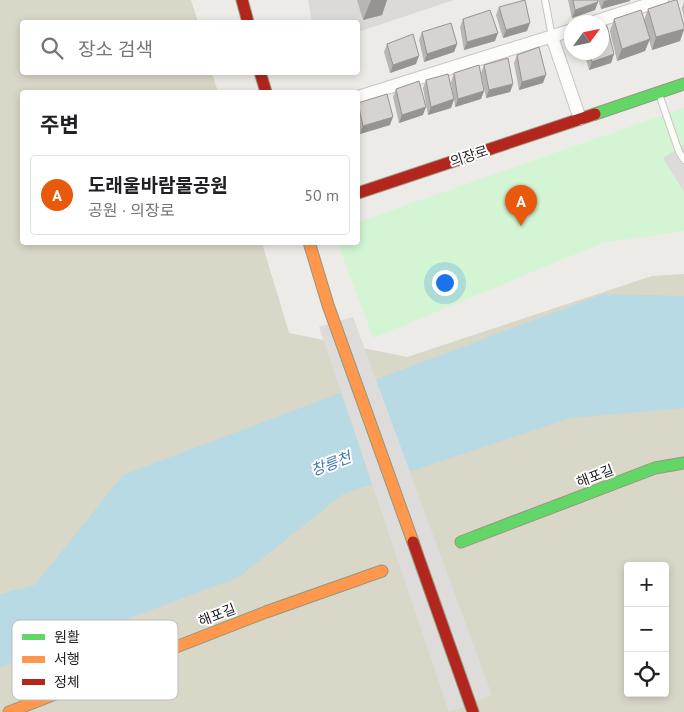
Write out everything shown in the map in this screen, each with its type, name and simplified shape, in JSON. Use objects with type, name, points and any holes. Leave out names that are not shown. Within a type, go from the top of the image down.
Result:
[{"type":"street","points":[[242,0],[247,20]]},
{"type":"street","points":[[609,17],[662,0]]},
{"type":"street","points":[[360,96],[564,33]]},
{"type":"street","points":[[552,37],[580,119]]},
{"type":"street","points":[[261,75],[265,90]]},
{"type":"street","name":"의장로","points":[[360,192],[684,84]]},
{"type":"street","points":[[310,245],[328,305],[473,712]]},
{"type":"street","name":"해포길","points":[[461,542],[655,468],[684,463]]},
{"type":"street","name":"해포길","points":[[178,647],[382,571]]},
{"type":"street","name":"해포길","points":[[9,712],[40,700]]},
{"type":"lane","points":[[545,0],[552,37]]},
{"type":"lane","points":[[659,93],[679,152],[684,160]]},
{"type":"shaded area","points":[[0,0],[191,0],[197,20],[20,20],[20,75],[213,75],[217,90],[20,90],[20,245],[263,245],[289,333],[407,357],[652,276],[684,274],[684,712],[0,712]]},
{"type":"shaded area","points":[[308,0],[454,0],[360,31],[360,20],[312,20]]},
{"type":"shaded area","points":[[684,145],[684,192],[663,158]]},
{"type":"green space","points":[[684,108],[684,231],[602,243],[373,338],[339,245],[360,245],[360,221]]},
{"type":"water","name":"창릉천","points":[[603,294],[684,296],[684,408],[571,418],[343,494],[239,577],[125,620],[12,620],[12,662],[0,667],[0,594],[35,585],[123,475]]},
{"type":"pier","points":[[353,317],[492,695],[449,712],[319,327]]},
{"type":"building","points":[[525,0],[530,23],[506,30],[499,7]]},
{"type":"building","points":[[573,0],[597,0],[598,2],[575,10]]},
{"type":"building","points":[[677,0],[684,29],[656,37],[648,9]]},
{"type":"building","points":[[490,10],[498,33],[467,42],[463,19]]},
{"type":"building","points":[[641,10],[650,39],[622,49],[614,19]]},
{"type":"building","points":[[451,23],[457,44],[427,54],[422,32]]},
{"type":"building","points":[[413,34],[419,56],[393,65],[387,44]]},
{"type":"building","points":[[609,34],[614,54],[609,56]]},
{"type":"building","points":[[539,47],[546,75],[522,82],[517,55]]},
{"type":"building","points":[[508,58],[513,84],[489,90],[484,65]]},
{"type":"building","points":[[479,65],[484,91],[458,99],[454,73]]},
{"type":"building","points":[[448,74],[454,99],[431,107],[426,80]]},
{"type":"building","points":[[419,81],[426,107],[402,115],[396,89]]},
{"type":"building","points":[[387,94],[393,117],[363,126],[360,102]]},
{"type":"traffic: fast","points":[[595,114],[684,84]]},
{"type":"traffic: fast","points":[[461,542],[655,468],[684,463]]},
{"type":"traffic: slow","points":[[310,245],[328,305],[413,542]]},
{"type":"traffic: slow","points":[[178,646],[266,612],[382,571]]},
{"type":"traffic: slow","points":[[9,712],[40,700]]},
{"type":"traffic: jam","points":[[242,0],[247,20]]},
{"type":"traffic: jam","points":[[261,75],[265,90]]},
{"type":"traffic: jam","points":[[360,192],[595,114]]},
{"type":"traffic: jam","points":[[413,542],[473,712]]},
{"type":"place","name":"도래울바람물공원","points":[[521,226]]}]
